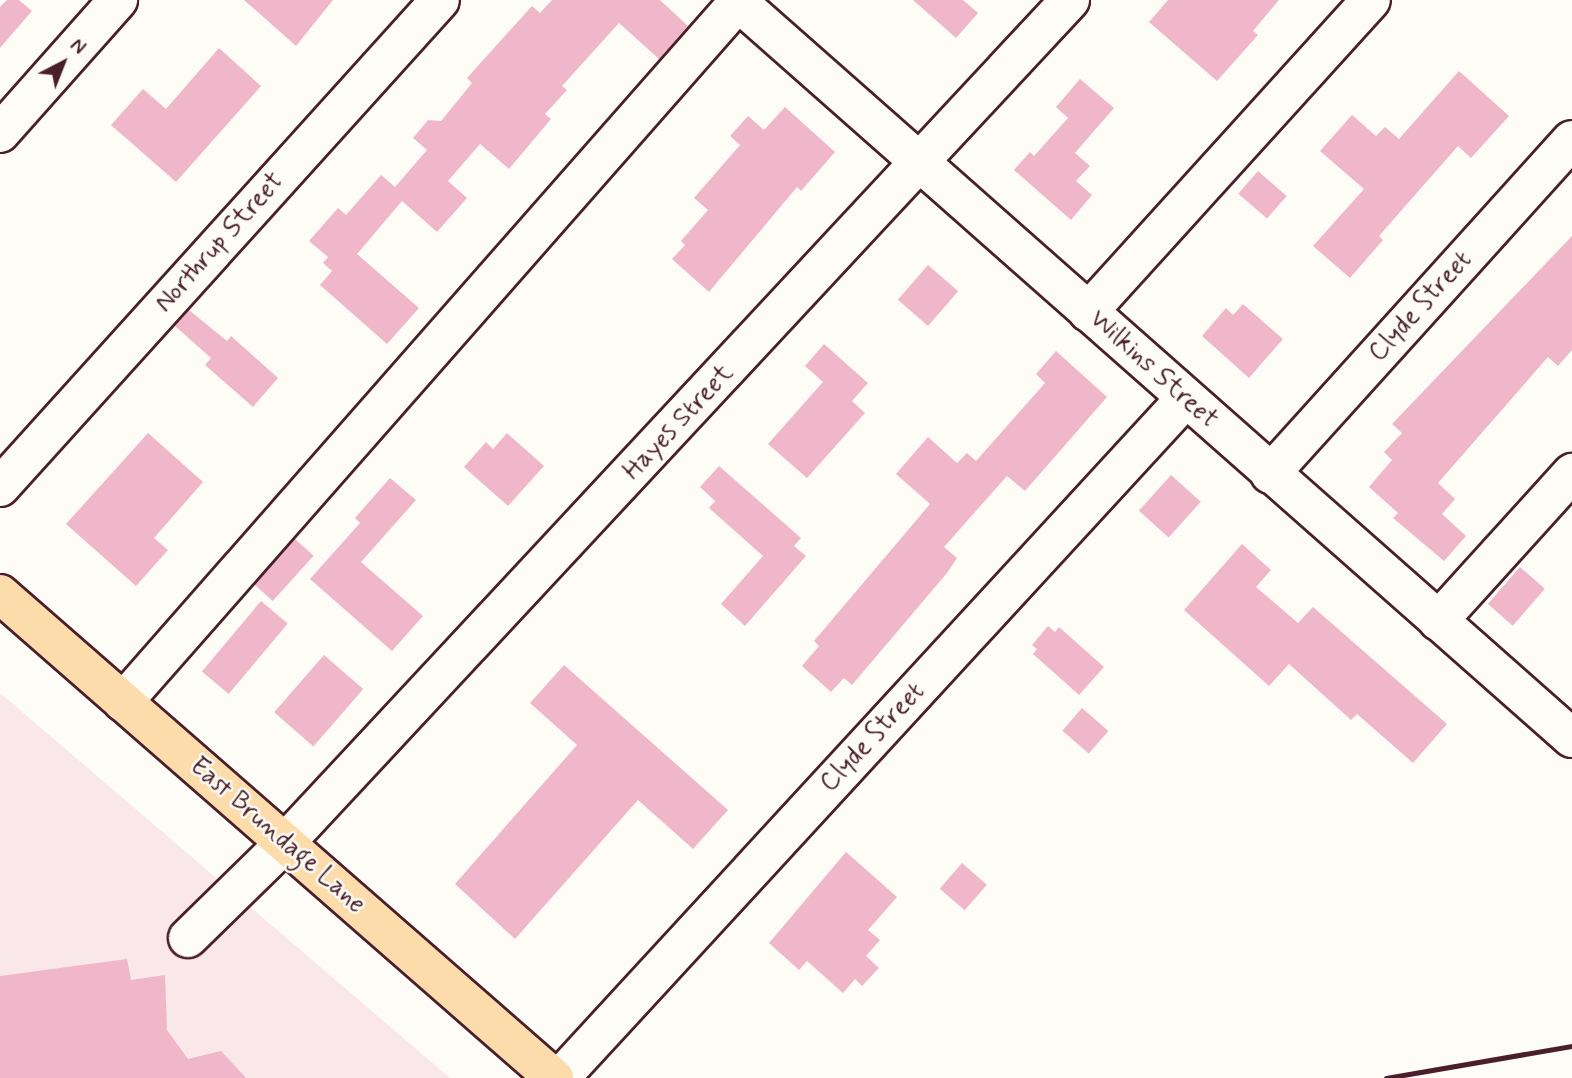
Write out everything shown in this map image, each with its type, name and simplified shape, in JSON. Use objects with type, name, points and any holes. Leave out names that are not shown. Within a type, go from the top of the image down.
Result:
[{"type":"main road","name":"East Brundage Lane","points":[[0,594],[554,1078]]},
{"type":"street","points":[[0,133],[118,0]]},
{"type":"street","name":"Northrup Street","points":[[0,487],[440,0]]},
{"type":"street","name":"Hayes Street","points":[[188,938],[285,843],[921,164],[1070,0]]},
{"type":"street","points":[[1088,312],[1371,0]]},
{"type":"street","points":[[123,702],[738,1]]},
{"type":"street","name":"Wilkins Street","points":[[738,1],[1270,474],[1572,738]]},
{"type":"street","name":"Clyde Street","points":[[1270,474],[1572,140]]},
{"type":"street","name":"Clyde Street","points":[[560,1078],[1186,398]]},
{"type":"street","points":[[1438,621],[1572,473]]},
{"type":"shaded area","points":[[0,693],[450,1078],[0,1078]]},
{"type":"building","points":[[7,0],[19,0],[32,11],[0,48],[0,7]]},
{"type":"building","points":[[244,0],[333,0],[296,46]]},
{"type":"building","points":[[552,0],[660,0],[688,26],[659,59],[619,23],[562,86],[567,90],[545,114],[551,119],[509,169],[480,144],[448,181],[467,198],[437,232],[402,201],[357,254],[419,308],[387,344],[320,285],[332,271],[323,263],[328,257],[309,241],[338,208],[346,215],[381,175],[395,187],[427,150],[413,138],[428,120],[441,121],[472,83],[467,78],[532,6],[540,13]]},
{"type":"building","points":[[913,0],[963,0],[978,13],[956,38]]},
{"type":"building","points":[[1168,0],[1279,0],[1253,31],[1258,35],[1217,81],[1149,22]]},
{"type":"building","points":[[219,48],[261,86],[176,182],[111,125],[143,89],[166,109]]},
{"type":"building","points":[[1459,71],[1509,116],[1471,158],[1458,146],[1379,236],[1383,240],[1350,278],[1313,246],[1364,189],[1320,151],[1352,115],[1376,136],[1385,127],[1399,139]]},
{"type":"building","points":[[1080,79],[1114,108],[1075,153],[1090,166],[1076,181],[1092,195],[1071,220],[1014,170],[1030,152],[1034,156],[1068,118],[1056,107]]},
{"type":"building","points":[[785,107],[835,152],[801,191],[797,187],[709,292],[672,259],[685,245],[681,241],[708,210],[694,198],[740,145],[730,136],[748,116],[764,130]]},
{"type":"building","points":[[1258,171],[1287,196],[1267,219],[1238,194]]},
{"type":"building","points":[[1572,236],[1572,350],[1558,366],[1548,357],[1438,483],[1455,499],[1442,514],[1466,536],[1444,561],[1393,518],[1398,513],[1369,487],[1392,460],[1384,452],[1402,433],[1392,424]]},
{"type":"building","points":[[928,265],[958,291],[928,326],[898,300]]},
{"type":"building","points":[[1243,304],[1283,339],[1249,378],[1202,336],[1226,308],[1233,315]]},
{"type":"building","points":[[189,310],[227,341],[231,336],[278,378],[253,407],[205,365],[211,358],[175,326]]},
{"type":"building","points":[[824,344],[868,383],[852,401],[865,413],[807,478],[768,444],[823,382],[805,366]]},
{"type":"building","points":[[1056,351],[1107,397],[1025,491],[1007,476],[944,547],[957,558],[947,573],[852,685],[844,678],[831,692],[802,666],[819,646],[814,641],[930,504],[896,474],[928,437],[957,463],[967,453],[976,461],[1045,383],[1036,374]]},
{"type":"building","points":[[148,433],[203,482],[154,538],[168,550],[136,586],[66,524]]},
{"type":"building","points":[[507,433],[544,466],[508,506],[464,467],[486,442],[493,449]]},
{"type":"building","points":[[719,466],[801,538],[794,546],[806,556],[745,626],[721,604],[763,556],[709,508],[715,501],[700,487]]},
{"type":"building","points":[[1171,475],[1201,502],[1169,537],[1139,511]]},
{"type":"building","points":[[390,478],[416,500],[361,562],[423,616],[392,651],[310,579],[360,523],[355,518]]},
{"type":"building","points":[[295,539],[314,556],[273,601],[254,584]]},
{"type":"building","points":[[1242,544],[1271,570],[1256,587],[1298,623],[1313,607],[1447,724],[1413,763],[1357,714],[1351,720],[1289,664],[1269,686],[1184,610]]},
{"type":"building","points":[[1520,567],[1545,589],[1513,626],[1488,604]]},
{"type":"building","points":[[261,601],[288,623],[229,694],[202,671]]},
{"type":"building","points":[[1048,626],[1055,632],[1059,627],[1104,667],[1079,695],[1033,654],[1037,649],[1032,645]]},
{"type":"building","points":[[324,655],[363,689],[313,746],[274,712]]},
{"type":"building","points":[[564,665],[728,810],[693,849],[638,800],[515,939],[455,884],[577,745],[530,703]]},
{"type":"building","points":[[1082,708],[1108,731],[1089,754],[1062,731]]},
{"type":"building","points":[[846,852],[897,897],[868,930],[880,940],[866,956],[879,968],[862,986],[855,979],[843,993],[807,961],[799,970],[769,943]]},
{"type":"building","points":[[962,863],[987,885],[965,910],[940,889]]},
{"type":"building","points":[[127,959],[131,980],[165,975],[167,1030],[188,1059],[221,1051],[246,1078],[0,1078],[0,976]]},
{"type":"railway","points":[[1386,1078],[1572,1046]]}]
